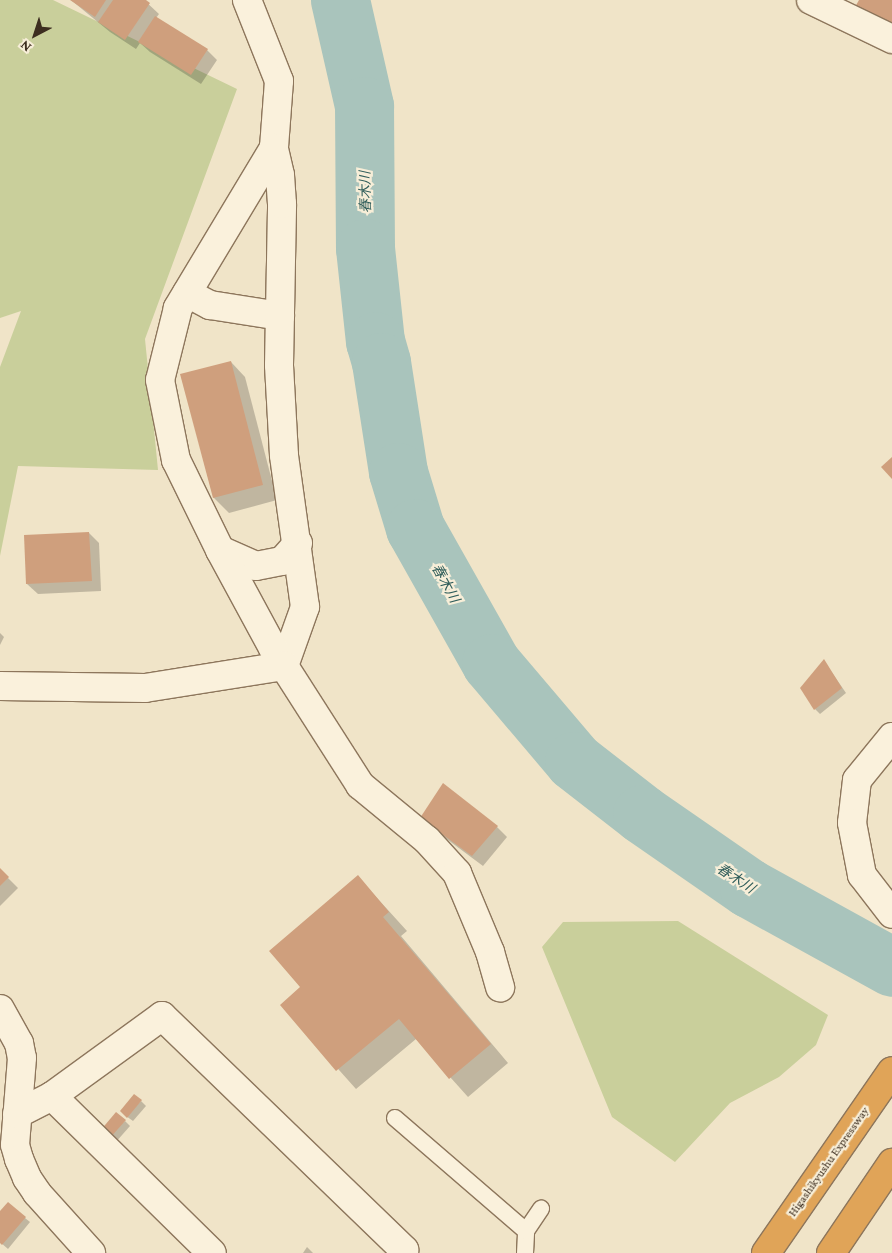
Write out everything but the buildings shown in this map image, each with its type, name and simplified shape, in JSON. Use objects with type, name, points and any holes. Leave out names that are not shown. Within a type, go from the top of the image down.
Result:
[{"type":"highway","name":"Higashikyushu Expressway","points":[[766,1253],[892,1071]]},
{"type":"highway","points":[[831,1253],[892,1163]]},
{"type":"street","points":[[246,0],[279,81],[274,148],[280,176],[282,204],[279,365],[284,455],[298,544],[304,607],[284,666]]},
{"type":"street","points":[[811,0],[892,39]]},
{"type":"street","points":[[274,148],[178,308],[160,380],[176,460],[220,550],[284,666],[360,786],[427,840],[457,873],[490,952],[500,988]]},
{"type":"street","points":[[187,293],[210,305],[280,316]]},
{"type":"street","points":[[220,550],[256,566],[282,561],[298,544]]},
{"type":"street","points":[[0,686],[145,688],[284,666]]},
{"type":"street","points":[[892,737],[857,780],[852,823],[862,875],[892,914]]},
{"type":"street","points":[[0,1010],[19,1043],[22,1058],[16,1145],[27,1178],[37,1193],[91,1253]]},
{"type":"street","points":[[17,1114],[52,1096],[162,1016],[404,1250],[401,1253]]},
{"type":"street","points":[[52,1096],[212,1253]]},
{"type":"lane","points":[[395,1118],[526,1231]]},
{"type":"lane","points":[[525,1253],[526,1231],[541,1209]]},
{"type":"green space","points":[[0,0],[53,0],[237,89],[145,339],[158,470],[18,466],[0,556],[0,367],[21,311],[0,318]]},
{"type":"green space","points":[[678,921],[828,1015],[816,1045],[779,1077],[730,1103],[675,1162],[612,1117],[542,947],[563,922]]},
{"type":"waterway","name":"春木川","points":[[340,0],[364,106],[365,248],[375,341],[381,362],[398,472],[415,528],[491,663],[574,761],[642,814],[749,888],[892,967]]}]
